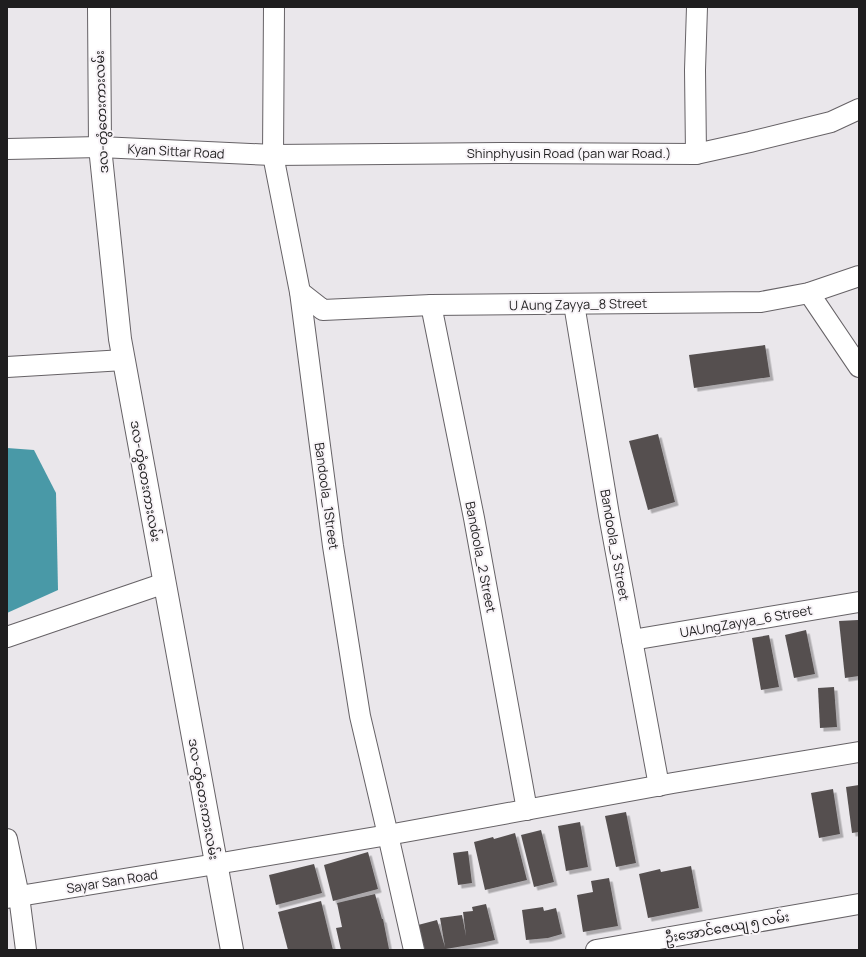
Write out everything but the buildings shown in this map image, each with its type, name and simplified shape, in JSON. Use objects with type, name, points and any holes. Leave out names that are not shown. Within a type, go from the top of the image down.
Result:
[{"type":"main road","name":"ဒလ-တွံတေးကားလမ်း","points":[[99,7],[100,147],[120,339],[232,950]]},
{"type":"street","name":"Bandoola_1Street","points":[[274,7],[273,155],[300,292],[333,546],[360,716],[414,950]]},
{"type":"street","points":[[696,154],[695,70],[697,7]]},
{"type":"street","name":"Shinphyusin Road (pan war Road.)","points":[[273,155],[501,153],[696,154],[832,122],[859,109]]},
{"type":"street","name":"Kyan Sittar Road","points":[[7,149],[100,147],[273,155]]},
{"type":"street","name":"U Aung Zayya_8 Street","points":[[300,292],[323,310],[431,305],[761,302],[809,294],[859,276]]},
{"type":"street","points":[[809,294],[859,367]]},
{"type":"street","name":"Bandoola_3 Street","points":[[574,304],[609,515],[659,786]]},
{"type":"street","name":"Bandoola_2 Street","points":[[431,305],[474,518],[527,810]]},
{"type":"street","points":[[7,367],[124,360]]},
{"type":"street","points":[[7,637],[165,583]]},
{"type":"street","name":"UAUngZayya_6 Street","points":[[632,640],[859,602]]},
{"type":"street","name":"Sayar San Road","points":[[13,897],[388,835],[659,786],[859,752]]},
{"type":"street","points":[[7,839],[13,897],[26,950]]},
{"type":"street","name":"ဦးအောင်ဇေယျ ၅ လမ်း","points":[[596,950],[859,904]]},
{"type":"water","points":[[7,448],[34,450],[56,493],[58,590],[7,613]]}]
